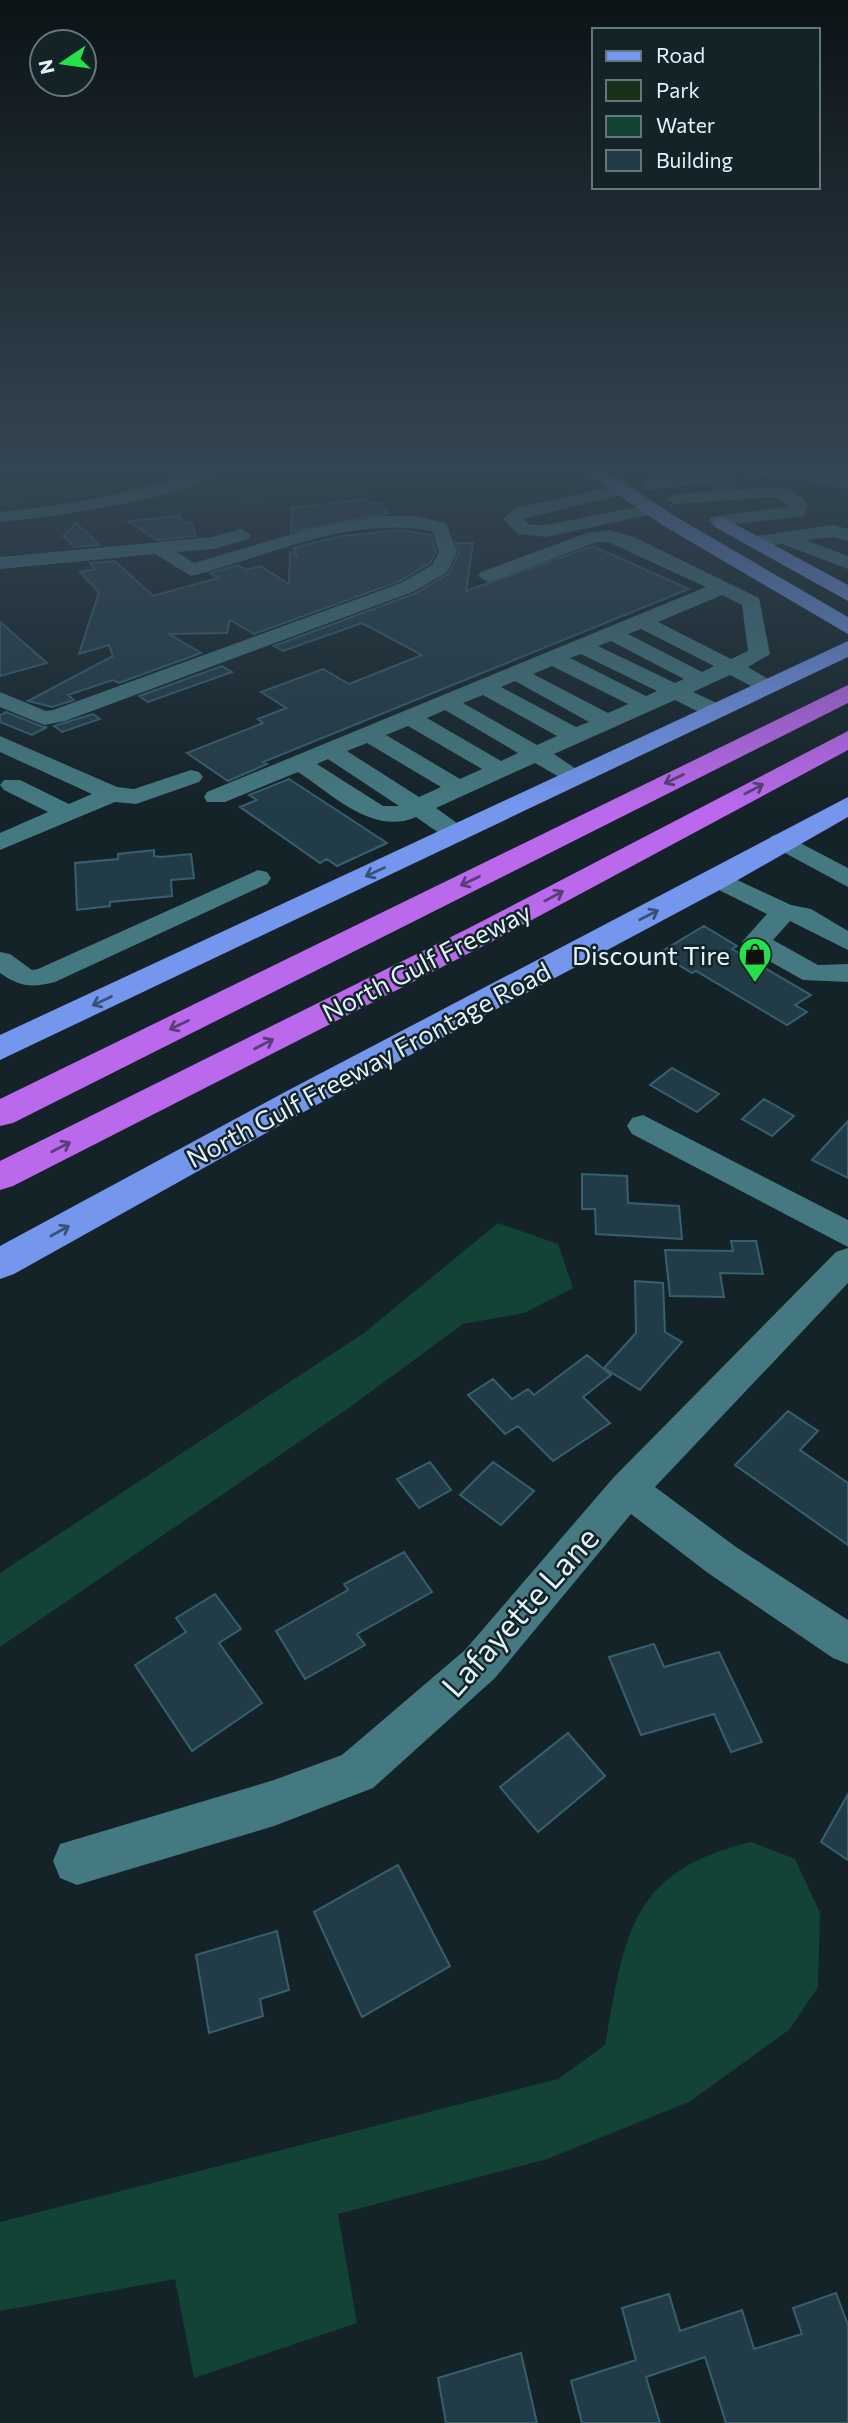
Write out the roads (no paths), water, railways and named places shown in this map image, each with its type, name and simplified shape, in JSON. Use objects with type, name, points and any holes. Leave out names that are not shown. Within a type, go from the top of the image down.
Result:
[{"type":"highway","name":"North Gulf Freeway","points":[[0,1114],[846,694]]},
{"type":"highway","name":"North Gulf Freeway","points":[[0,1177],[480,934],[848,739]]},
{"type":"main road","points":[[769,581],[848,627]]},
{"type":"main road","points":[[826,581],[848,594]]},
{"type":"main road","points":[[0,1049],[848,648]]},
{"type":"main road","points":[[815,664],[848,664]]},
{"type":"main road","name":"North Gulf Freeway Frontage Road","points":[[0,1264],[298,1100],[718,879],[781,841],[846,808]]},
{"type":"street","points":[[0,699],[44,718],[57,716],[418,581]]},
{"type":"street","points":[[299,762],[377,813],[399,815],[759,654],[758,629],[752,602],[711,581]]},
{"type":"street","points":[[216,797],[696,598],[769,581]]},
{"type":"street","points":[[696,598],[758,629]]},
{"type":"street","points":[[668,610],[690,621]]},
{"type":"street","points":[[641,621],[769,686]]},
{"type":"street","points":[[611,633],[702,680]]},
{"type":"street","points":[[734,644],[757,655]]},
{"type":"street","points":[[581,646],[715,710]]},
{"type":"street","points":[[553,657],[646,705]]},
{"type":"street","points":[[516,673],[607,722]]},
{"type":"street","points":[[483,686],[575,736]]},
{"type":"street","points":[[446,702],[576,777]]},
{"type":"street","points":[[409,717],[500,770]]},
{"type":"street","points":[[369,734],[459,788]]},
{"type":"street","points":[[0,743],[112,793],[136,797],[191,777]]},
{"type":"street","points":[[330,750],[458,833]]},
{"type":"street","points":[[12,785],[68,813]]},
{"type":"street","points":[[0,842],[112,793]]},
{"type":"street","points":[[781,841],[843,869]]},
{"type":"street","points":[[0,960],[27,979],[45,976],[258,878]]},
{"type":"street","points":[[718,879],[784,912],[802,915],[848,942]]},
{"type":"street","points":[[784,912],[756,942],[813,974],[848,973]]},
{"type":"street","points":[[643,1126],[848,1236]]},
{"type":"street","name":"Lafayette Lane","points":[[77,1861],[274,1803],[357,1772],[481,1664],[628,1489],[848,1261]]},
{"type":"street","points":[[628,1489],[722,1560],[848,1644]]},
{"type":"water","points":[[498,1223],[558,1244],[573,1288],[524,1313],[463,1324],[350,1407],[0,1647],[0,1573],[364,1333]]},
{"type":"water","points":[[751,1842],[795,1859],[820,1913],[818,1987],[789,2030],[689,2102],[547,2159],[338,2214],[357,2323],[194,2378],[175,2279],[0,2311],[0,2222],[558,2079],[605,2045],[628,1941],[639,1914],[656,1890],[679,1871],[710,1855]]},
{"type":"place","name":"Discount Tire","points":[[755,984]]}]
